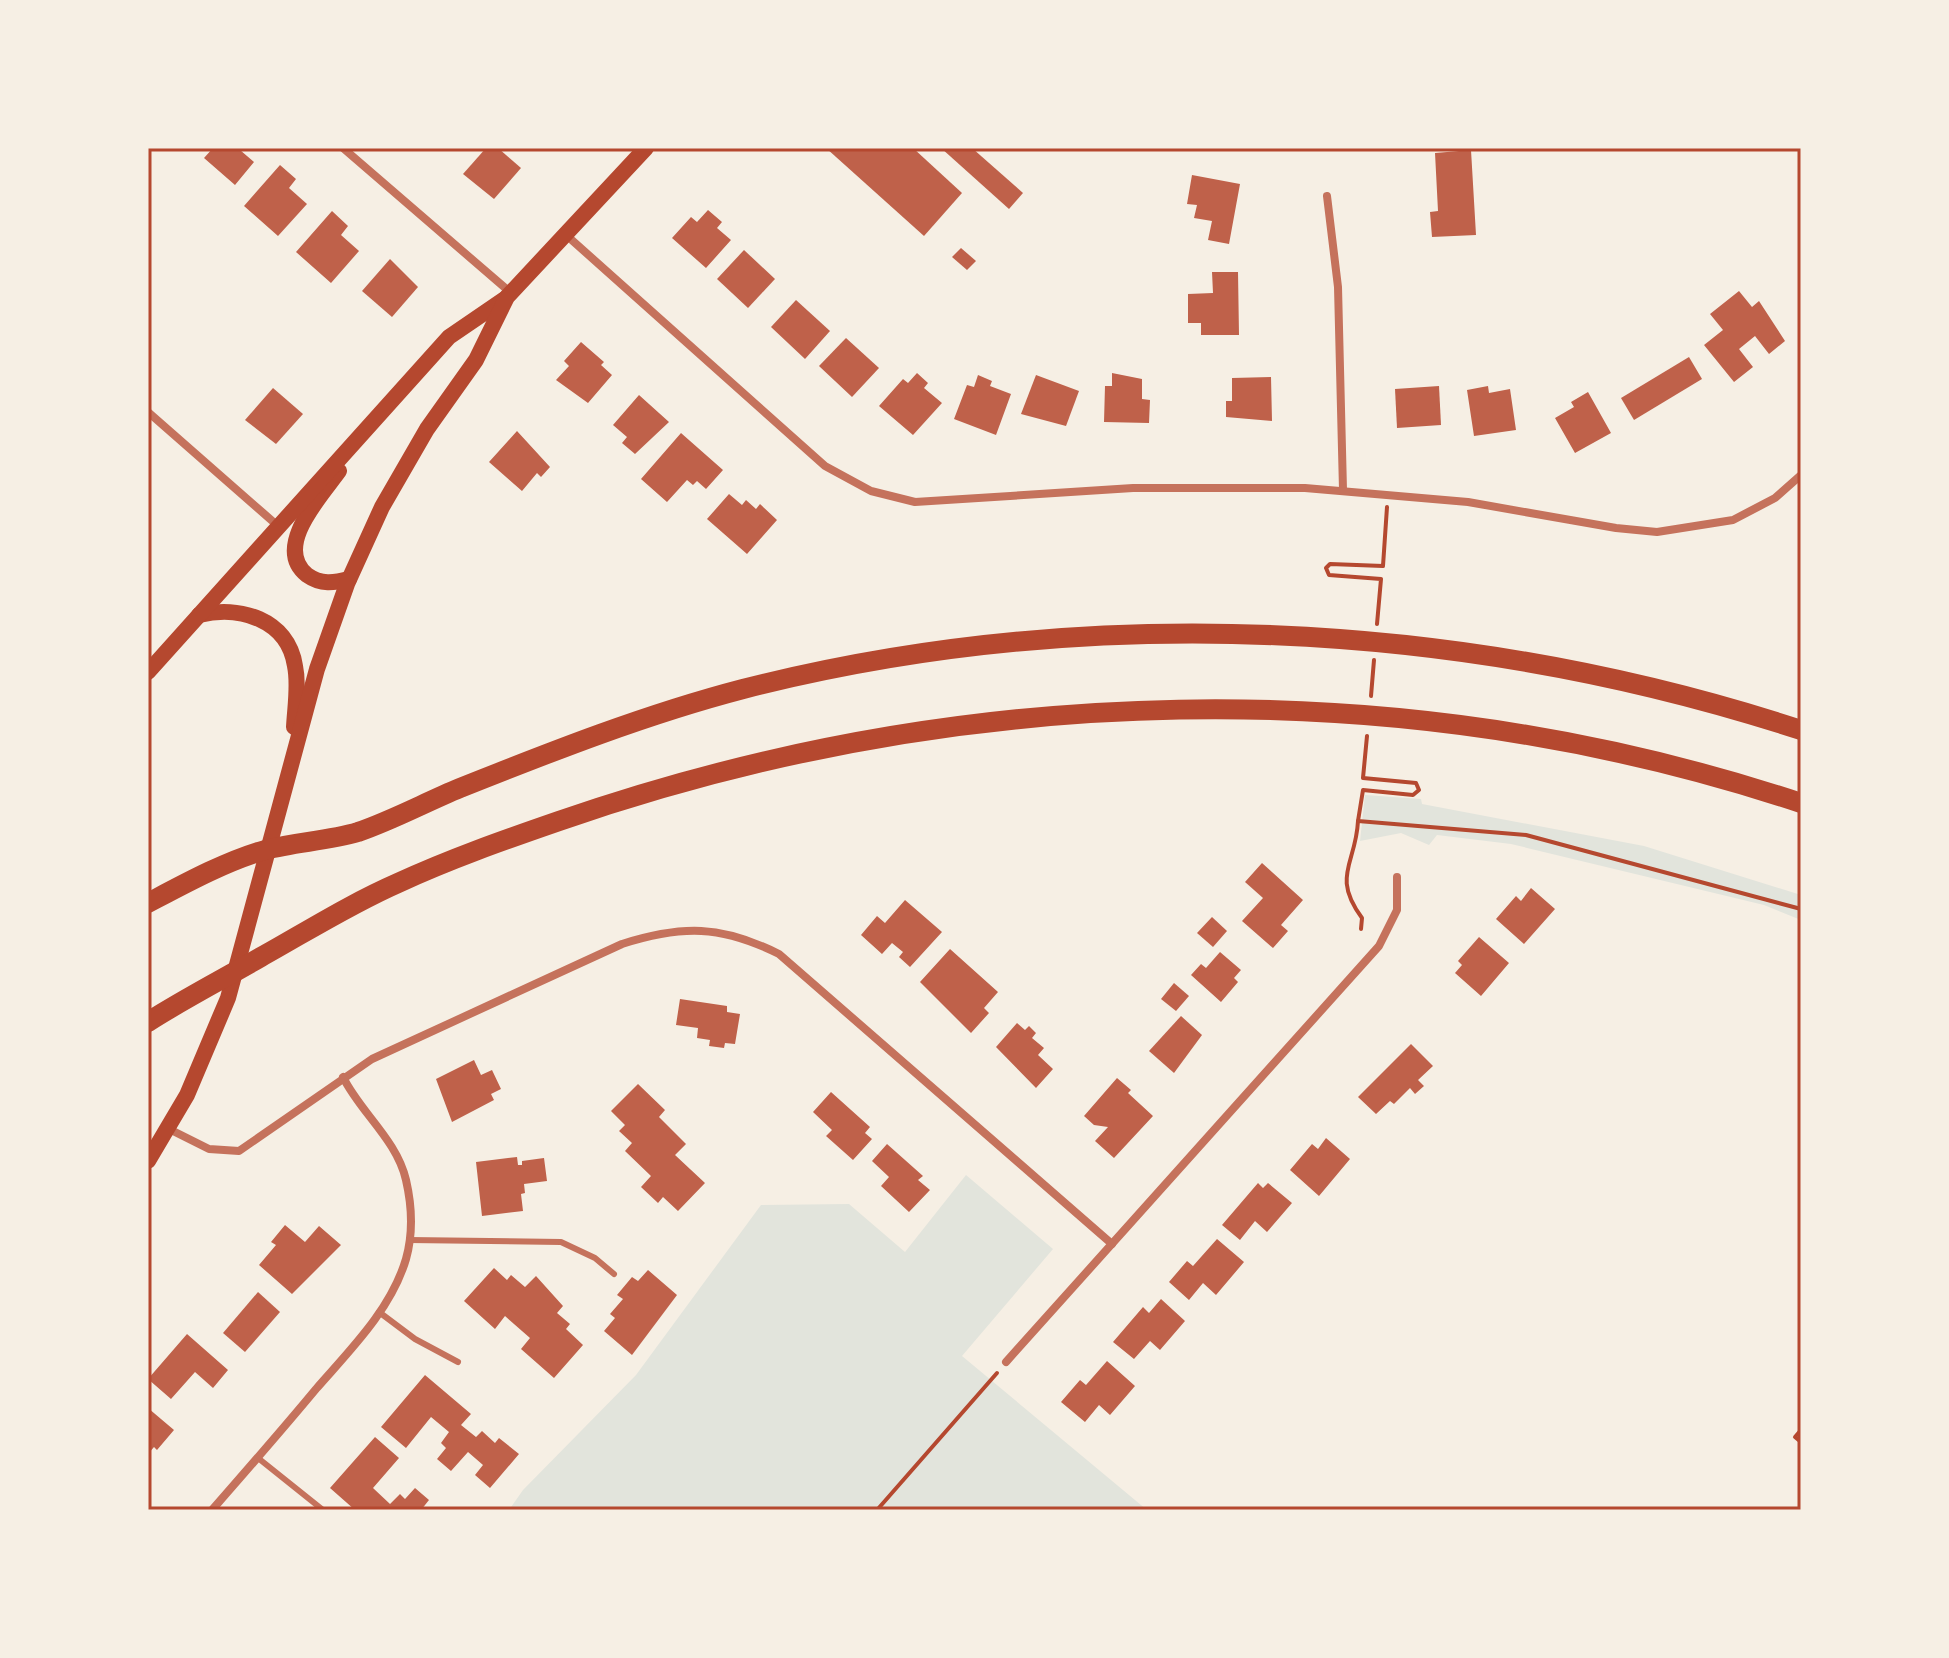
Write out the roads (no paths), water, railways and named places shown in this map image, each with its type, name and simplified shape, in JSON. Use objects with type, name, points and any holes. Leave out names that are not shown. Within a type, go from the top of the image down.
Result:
[{"type":"highway","points":[[148,903],[263,851],[356,832],[550,752],[743,689],[939,653],[1067,640],[1149,636],[1312,638],[1473,653],[1647,684],[1801,730]]},
{"type":"highway","points":[[148,1022],[334,916],[458,856],[608,804],[743,765],[943,726],[1091,711],[1187,708],[1391,716],[1581,744],[1682,768],[1801,803]]},
{"type":"main road","points":[[148,672],[449,337],[509,295],[646,148]]},
{"type":"main road","points":[[148,1161],[169,1129],[207,1051],[245,941],[317,669],[349,579],[402,471],[476,360],[509,295]]},
{"type":"main road","points":[[349,579],[329,583],[317,580],[302,569],[295,551],[308,516],[382,411]]},
{"type":"main road","points":[[199,615],[217,610],[253,616],[279,632],[291,649],[297,680],[289,773]]},
{"type":"street","points":[[343,148],[509,295]]},
{"type":"street","points":[[1327,196],[1338,287],[1343,490]]},
{"type":"street","points":[[565,233],[799,445],[825,466],[871,491],[934,503],[1133,488],[1343,490],[1468,502],[1639,531],[1713,526],[1753,510],[1801,475]]},
{"type":"street","points":[[148,412],[278,526]]},
{"type":"street","points":[[1006,1362],[1379,946],[1397,910],[1397,877]]},
{"type":"street","points":[[169,1129],[219,1153],[239,1151],[343,1077],[422,1034],[622,944],[661,932],[696,929],[728,933],[779,954],[1112,1244]]},
{"type":"street","points":[[212,1510],[379,1312],[395,1285],[409,1240],[411,1213],[406,1177],[381,1133],[353,1098],[343,1077]]},
{"type":"lane","points":[[409,1240],[552,1240],[576,1247],[614,1274]]},
{"type":"lane","points":[[379,1312],[415,1339],[458,1362]]},
{"type":"lane","points":[[258,1458],[323,1510]]}]
